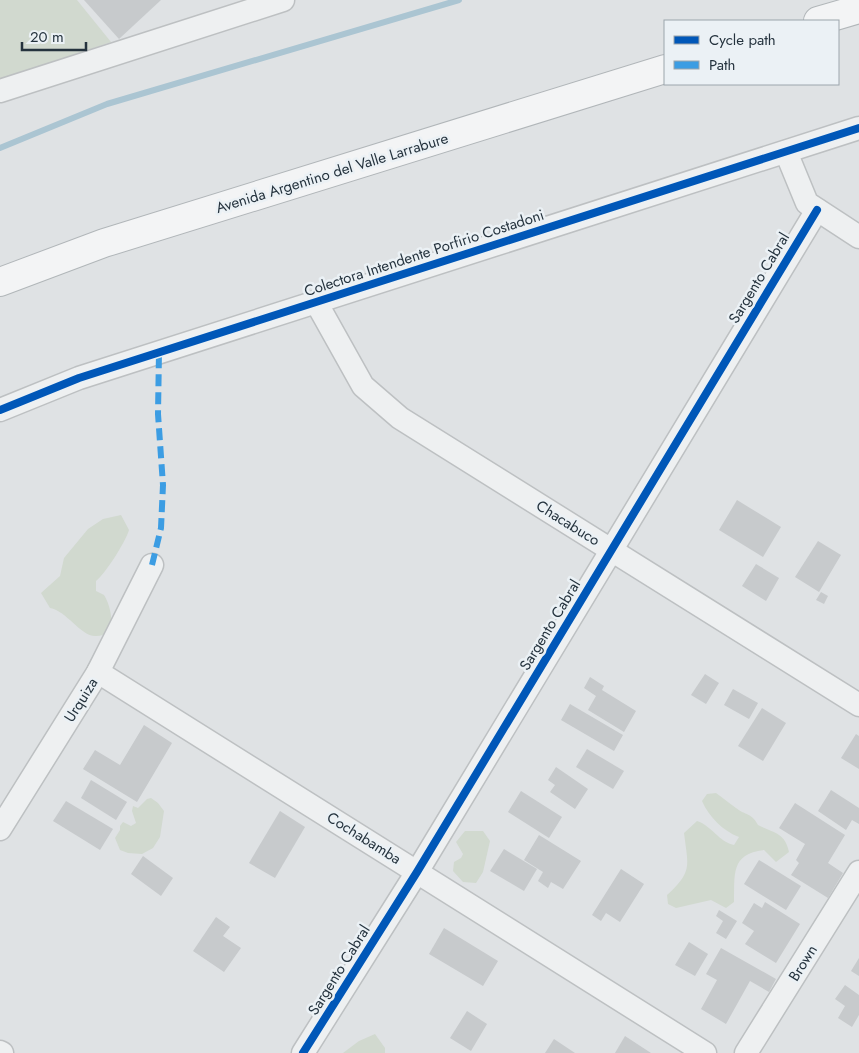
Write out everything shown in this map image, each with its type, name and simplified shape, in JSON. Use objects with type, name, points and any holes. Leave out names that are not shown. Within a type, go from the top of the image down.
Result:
[{"type":"highway","points":[[821,20],[859,8]]},
{"type":"highway","name":"Avenida Argentino del Valle Larrabure","points":[[0,282],[104,243],[664,69]]},
{"type":"street","points":[[0,91],[283,0]]},
{"type":"street","name":"Colectora Intendente Porfirio Costadoni","points":[[0,410],[79,378],[859,128]]},
{"type":"street","points":[[786,152],[807,203],[859,237]]},
{"type":"street","name":"Sargento Cabral","points":[[303,1053],[417,872],[817,210]]},
{"type":"street","name":"Chacabuco","points":[[316,302],[363,386],[400,418],[859,705]]},
{"type":"street","name":"Urquiza","points":[[0,829],[98,672],[152,565]]},
{"type":"street","name":"Cochabamba","points":[[98,672],[705,1053]]},
{"type":"street","name":"Brown","points":[[746,1053],[859,872]]},
{"type":"shaded area","points":[[0,0],[77,0],[111,42],[0,80]]},
{"type":"shaded area","points":[[121,515],[129,530],[120,549],[96,581],[96,591],[104,595],[109,606],[111,613],[110,626],[103,635],[90,635],[62,614],[50,608],[41,593],[60,576],[64,558],[88,529],[103,519]]},
{"type":"shaded area","points":[[716,793],[751,816],[758,825],[785,840],[789,852],[776,862],[764,850],[745,856],[740,861],[735,875],[734,902],[726,908],[711,900],[676,908],[668,904],[667,895],[681,880],[687,867],[684,833],[697,821],[707,826],[724,841],[734,845],[739,837],[722,827],[705,807],[702,801],[707,794]]},
{"type":"shaded area","points":[[151,798],[164,811],[160,837],[153,848],[142,854],[128,853],[120,850],[115,838],[120,830],[120,826],[123,822],[131,826],[136,823],[132,811],[133,806],[138,808],[147,799]]},
{"type":"shaded area","points":[[465,831],[483,831],[490,841],[483,872],[476,883],[463,882],[453,871],[454,862],[461,858],[463,854],[456,842]]},
{"type":"shaded area","points":[[375,1034],[385,1048],[385,1053],[343,1053],[359,1041]]},
{"type":"building","points":[[84,0],[161,0],[119,39]]},
{"type":"building","points":[[737,500],[781,527],[763,557],[719,530]]},
{"type":"building","points":[[818,541],[841,555],[819,592],[795,577]]},
{"type":"building","points":[[756,564],[779,578],[766,601],[742,586]]},
{"type":"building","points":[[821,592],[828,596],[824,604],[816,600]]},
{"type":"building","points":[[705,674],[719,683],[706,704],[691,695]]},
{"type":"building","points":[[590,677],[604,686],[602,690],[636,711],[624,732],[588,710],[596,696],[584,688]]},
{"type":"building","points":[[733,689],[758,703],[749,719],[724,705]]},
{"type":"building","points":[[570,704],[623,735],[614,751],[561,720]]},
{"type":"building","points":[[762,708],[786,723],[763,761],[738,746]]},
{"type":"building","points":[[144,725],[172,743],[137,802],[83,769],[95,750],[120,765]]},
{"type":"building","points":[[856,734],[859,736],[859,769],[841,758]]},
{"type":"building","points":[[587,749],[624,771],[613,789],[576,767]]},
{"type":"building","points":[[556,767],[588,789],[575,809],[550,792],[555,785],[548,780]]},
{"type":"building","points":[[91,780],[127,802],[116,820],[81,798]]},
{"type":"building","points":[[831,790],[859,808],[859,824],[852,820],[846,830],[818,811]]},
{"type":"building","points":[[521,791],[562,817],[549,838],[508,812]]},
{"type":"building","points":[[66,801],[113,829],[100,850],[53,821]]},
{"type":"building","points":[[795,803],[845,835],[828,863],[843,873],[828,898],[791,875],[799,863],[796,860],[805,844],[779,828]]},
{"type":"building","points":[[280,811],[305,827],[275,878],[249,863]]},
{"type":"building","points":[[539,835],[581,861],[563,889],[551,882],[548,888],[538,881],[543,872],[524,860]]},
{"type":"building","points":[[504,849],[537,869],[524,891],[490,871]]},
{"type":"building","points":[[143,856],[173,878],[161,896],[131,874]]},
{"type":"building","points":[[759,860],[801,886],[786,910],[744,884]]},
{"type":"building","points":[[621,869],[644,884],[620,922],[606,913],[601,921],[592,915]]},
{"type":"building","points":[[765,902],[800,924],[776,963],[745,944],[754,931],[742,923],[754,903],[762,908]]},
{"type":"building","points":[[719,910],[737,921],[726,939],[716,933],[723,921],[716,916]]},
{"type":"building","points":[[216,917],[230,927],[223,936],[241,948],[224,972],[193,951]]},
{"type":"building","points":[[444,928],[498,961],[483,986],[429,954]]},
{"type":"building","points":[[689,942],[708,954],[695,976],[675,965]]},
{"type":"building","points":[[721,948],[776,979],[769,992],[750,981],[726,1024],[701,1009],[717,980],[706,974]]},
{"type":"building","points":[[859,958],[859,976],[851,971]]},
{"type":"building","points":[[845,985],[859,995],[859,1015],[852,1027],[838,1018],[845,1006],[835,999]]},
{"type":"building","points":[[467,1011],[487,1024],[471,1051],[450,1038]]},
{"type":"building","points":[[625,1036],[651,1053],[615,1053]]},
{"type":"building","points":[[554,1039],[575,1053],[545,1053]]},
{"type":"waterway","points":[[0,148],[107,104],[459,0]]},
{"type":"marked path","points":[[152,565],[161,528],[163,485],[158,414],[159,352]]},
{"type":"cycle path","points":[[0,410],[79,378],[859,128]]},
{"type":"cycle path","points":[[303,1053],[417,872],[817,210]]}]
